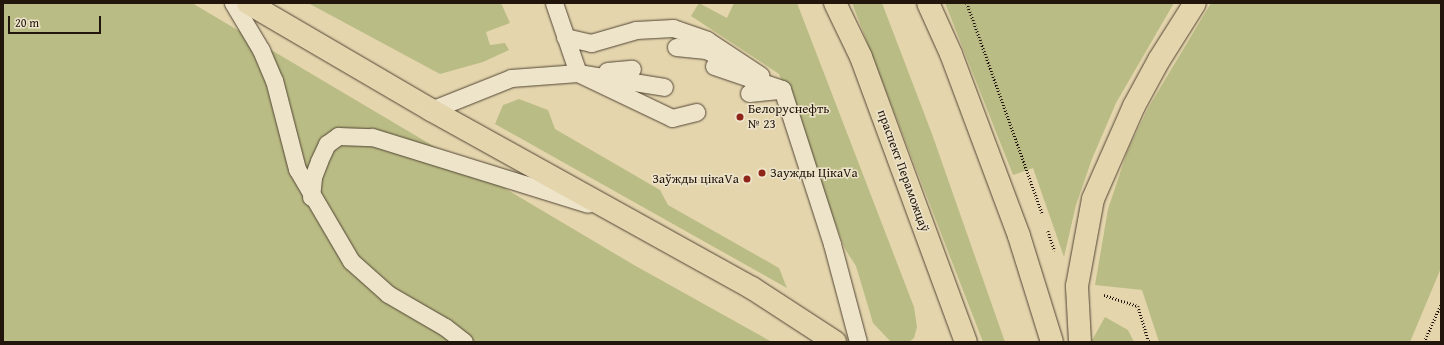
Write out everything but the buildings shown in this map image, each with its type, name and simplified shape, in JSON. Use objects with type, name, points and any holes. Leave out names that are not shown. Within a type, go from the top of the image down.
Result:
[{"type":"main road","points":[[248,3],[431,110],[752,288],[836,342]]},
{"type":"main road","name":"праспект Пераможцаў","points":[[835,3],[861,56],[966,342]]},
{"type":"main road","points":[[928,3],[951,54],[1018,236],[1052,342]]},
{"type":"main road","points":[[1080,342],[1077,286],[1093,199],[1134,106],[1159,60],[1195,3]]},
{"type":"lane","points":[[232,3],[261,50],[274,80],[297,169],[312,197],[352,261],[388,294],[445,327],[464,342]]},
{"type":"lane","points":[[554,3],[578,73],[672,118],[696,112]]},
{"type":"lane","points":[[565,37],[591,43],[636,30],[673,28],[707,40],[782,89],[832,244],[858,342]]},
{"type":"lane","points":[[676,47],[706,50],[782,89]]},
{"type":"lane","points":[[714,66],[782,89]]},
{"type":"lane","points":[[431,110],[511,78],[632,69]]},
{"type":"lane","points":[[578,73],[664,87]]},
{"type":"lane","points":[[749,92],[782,89]]},
{"type":"lane","points":[[312,197],[313,177],[327,144],[338,136],[372,137],[613,212]]},
{"type":"path","points":[[967,3],[1043,217]]},
{"type":"path","points":[[1046,224],[1056,254]]},
{"type":"path","points":[[1101,294],[1138,306],[1149,342]]},
{"type":"path","points":[[1424,342],[1441,304]]},
{"type":"green space","points":[[3,3],[192,3],[634,265],[772,342],[3,342]]},
{"type":"green space","points":[[308,3],[501,3],[510,23],[486,32],[490,45],[505,43],[509,50],[483,62],[440,74]]},
{"type":"green space","points":[[699,3],[727,18],[734,3],[797,3],[914,307],[917,327],[914,338],[909,342],[891,342],[873,323],[856,266],[845,249],[779,74],[691,16]]},
{"type":"green space","points":[[852,3],[882,3],[932,134],[1005,342],[983,342]]},
{"type":"green space","points":[[945,3],[1174,3],[1116,103],[1092,159],[1076,205],[1064,257],[1033,168],[1013,175]]},
{"type":"green space","points":[[1211,3],[1441,3],[1441,268],[1410,342],[1159,342],[1142,290],[1095,285],[1108,209],[1127,152],[1148,108]]},
{"type":"green space","points":[[519,99],[548,110],[555,129],[660,190],[668,205],[779,268],[787,288],[495,124],[503,105]]},
{"type":"green space","points":[[1105,317],[1128,330],[1134,342],[1091,342]]},
{"type":"place","name":"Белоруснефть № 23","points":[[740,117]]},
{"type":"place","name":"Заужды ЦікаVа","points":[[762,173]]},
{"type":"place","name":"Заўжды цікаVа","points":[[747,179]]}]
